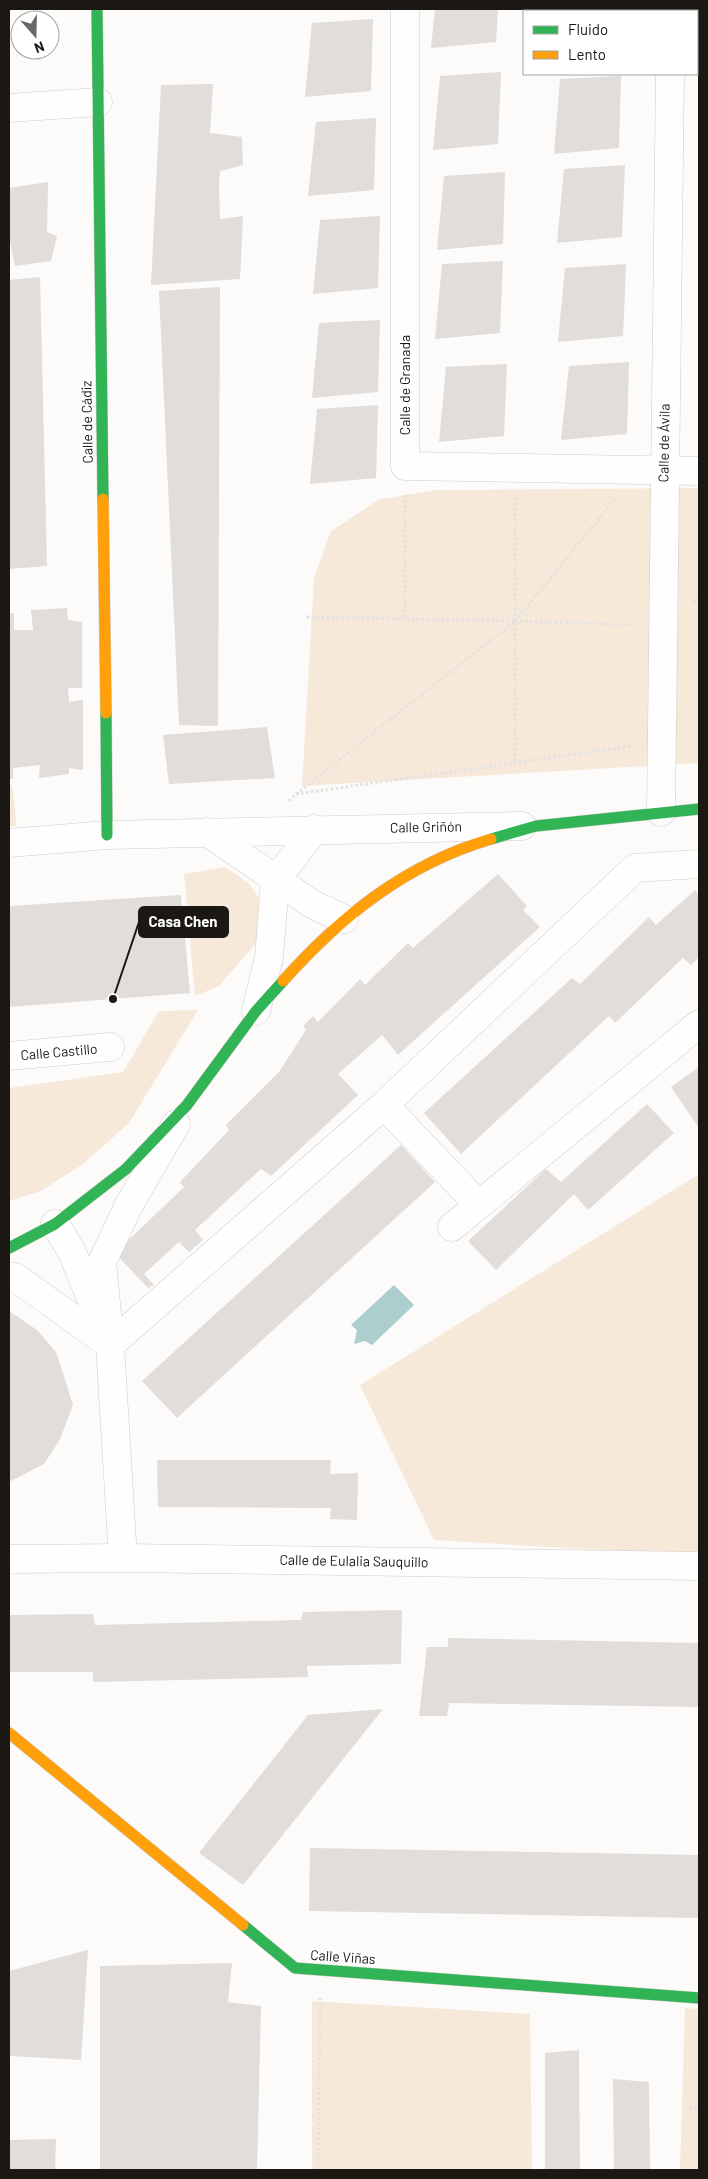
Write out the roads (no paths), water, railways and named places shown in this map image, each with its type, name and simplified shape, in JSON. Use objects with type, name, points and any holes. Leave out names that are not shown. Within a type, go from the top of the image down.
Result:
[{"type":"street","name":"Calle de Cádiz","points":[[97,9],[107,834]]},
{"type":"street","name":"Calle de Granada","points":[[405,9],[405,466],[651,471]]},
{"type":"street","name":"Calle de Ávila","points":[[661,812],[662,626],[651,471],[670,75]]},
{"type":"street","points":[[9,108],[98,102]]},
{"type":"street","points":[[651,471],[699,472]]},
{"type":"street","points":[[123,1558],[110,1345],[102,1262],[129,1205],[187,1105],[256,1011],[309,952],[344,918],[402,877],[458,849],[536,826],[699,808]]},
{"type":"street","name":"Calle Griñón","points":[[9,843],[107,834],[536,826]]},
{"type":"street","points":[[256,1011],[269,957],[275,881],[315,829]]},
{"type":"street","points":[[207,832],[275,881],[312,904],[344,918]]},
{"type":"street","points":[[110,1345],[384,1105],[635,868],[699,864]]},
{"type":"street","points":[[452,1227],[699,1024]]},
{"type":"street","name":"Calle Castillo","points":[[9,1056],[110,1047]]},
{"type":"street","points":[[9,1248],[55,1224],[126,1169],[187,1105]]},
{"type":"street","points":[[384,1105],[478,1204]]},
{"type":"street","points":[[55,1224],[72,1252],[110,1345]]},
{"type":"street","points":[[9,1277],[15,1277],[110,1345]]},
{"type":"street","name":"Calle de Eulalia Sauquillo","points":[[9,1559],[123,1558],[699,1566]]},
{"type":"street","name":"Calle Viñas","points":[[9,1733],[295,1968],[699,1998]]},
{"type":"water","points":[[394,1285],[414,1305],[372,1345],[365,1341],[354,1344],[357,1330],[351,1325]]},
{"type":"place","name":"Casa Chen","points":[[113,999]]}]
